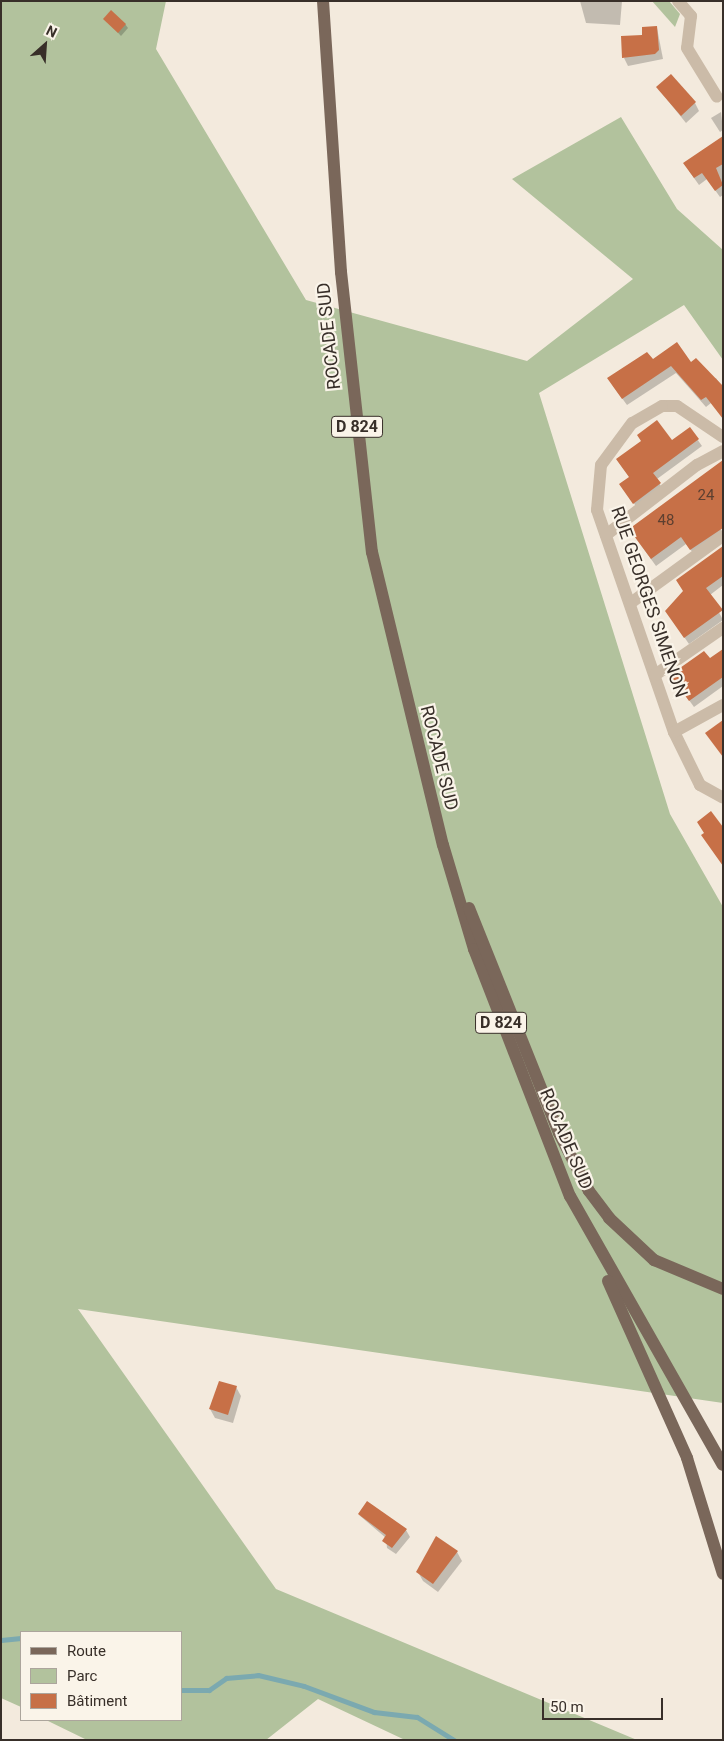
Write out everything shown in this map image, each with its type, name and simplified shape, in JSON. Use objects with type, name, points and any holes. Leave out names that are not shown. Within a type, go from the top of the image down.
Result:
[{"type":"main road","name":"ROCADE SUD","points":[[323,1],[347,338],[372,552],[443,846],[477,958],[570,1196],[723,1465]]},
{"type":"main road","points":[[443,846],[559,1133],[589,1191],[609,1218],[654,1260],[723,1289]]},
{"type":"main road","points":[[570,1196],[687,1458],[723,1574]]},
{"type":"street","points":[[678,1],[691,16],[686,48],[717,97]]},
{"type":"street","name":"RUE GEORGES SIMENON","points":[[723,437],[677,406],[662,406],[632,423],[601,465],[598,510],[632,602],[674,732],[700,785],[723,798]]},
{"type":"street","points":[[606,535],[697,466],[723,451]]},
{"type":"street","points":[[632,602],[723,536]]},
{"type":"street","points":[[655,675],[723,628]]},
{"type":"street","points":[[674,732],[723,705]]},
{"type":"green space","points":[[1,1],[166,1],[156,49],[306,300],[527,361],[633,279],[512,179],[621,117],[677,209],[723,250],[723,360],[684,305],[539,393],[670,814],[723,907],[723,1403],[78,1309],[276,1589],[637,1740],[405,1740],[318,1699],[266,1740],[87,1740],[48,1721],[182,1721],[182,1631],[20,1631],[20,1707],[1,1698]]},
{"type":"green space","points":[[652,1],[669,1],[680,14],[675,27]]},
{"type":"building","points":[[111,10],[126,24],[118,33],[103,19]]},
{"type":"building","points":[[657,26],[659,50],[655,54],[622,58],[621,36],[642,35],[642,27]]},
{"type":"building","points":[[671,74],[696,102],[681,116],[656,87]]},
{"type":"building","points":[[723,136],[723,164],[716,168],[723,185],[715,191],[702,173],[694,178],[683,163]]},
{"type":"building","points":[[677,342],[691,362],[696,358],[723,386],[723,419],[706,397],[701,400],[671,366],[622,399],[607,378],[647,352],[653,359]]},
{"type":"building","points":[[657,420],[672,440],[690,427],[699,439],[653,473],[661,483],[633,504],[619,484],[629,477],[616,459],[641,441],[637,435]]},
{"type":"building","points":[[723,460],[723,528],[690,550],[681,537],[651,559],[629,529]]},
{"type":"building","points":[[723,546],[723,576],[706,588],[723,610],[684,638],[665,611],[683,591],[676,580]]},
{"type":"building","points":[[723,649],[723,677],[689,701],[670,675],[704,651],[710,658]]},
{"type":"building","points":[[723,720],[723,757],[705,733]]},
{"type":"building","points":[[711,811],[723,827],[723,866],[701,835],[704,833],[697,822]]},
{"type":"building","points":[[219,1381],[237,1386],[228,1415],[209,1409]]},
{"type":"building","points":[[367,1501],[407,1529],[392,1548],[382,1541],[386,1535],[358,1514]]},
{"type":"building","points":[[436,1536],[458,1551],[433,1584],[416,1572]]},
{"type":"waterway","points":[[1,1640],[20,1638]]},
{"type":"waterway","points":[[182,1690],[209,1690],[226,1678],[258,1675],[304,1686],[374,1712],[417,1717],[454,1740]]}]
